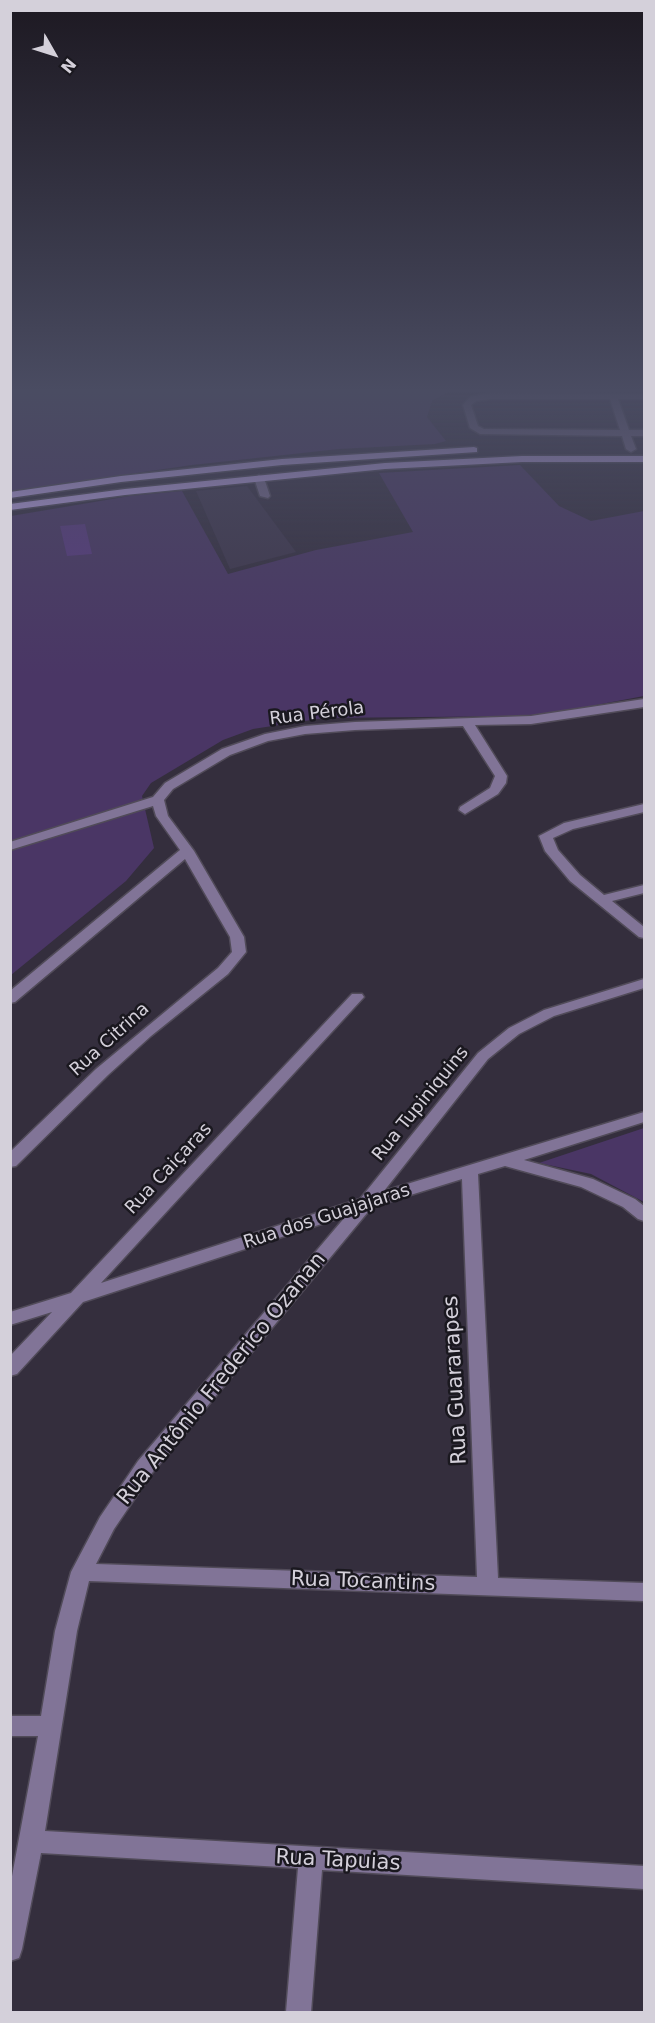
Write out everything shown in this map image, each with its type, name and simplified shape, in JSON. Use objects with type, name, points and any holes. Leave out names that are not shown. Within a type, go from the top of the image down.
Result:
[{"type":"main road","points":[[10,495],[83,484]]},
{"type":"main road","points":[[10,507],[197,484]]},
{"type":"street","points":[[261,484],[265,496]]},
{"type":"street","name":"Rua Pérola","points":[[158,800],[170,786],[226,752],[265,738],[305,730],[531,720],[645,703]]},
{"type":"street","points":[[465,810],[494,791],[501,783],[497,767],[467,722]]},
{"type":"street","points":[[10,846],[158,800],[162,816],[187,851],[10,999]]},
{"type":"street","points":[[645,808],[568,826],[546,836],[552,852],[575,878],[645,934]]},
{"type":"street","name":"Rua Citrina","points":[[10,1162],[102,1072],[223,971],[239,952],[237,937],[187,851]]},
{"type":"street","points":[[601,900],[645,889]]},
{"type":"street","name":"Rua Tupiniquins","points":[[366,1203],[483,1056],[507,1037],[549,1013],[645,983]]},
{"type":"street","name":"Rua Caiçaras","points":[[10,1369],[357,997]]},
{"type":"street","name":"Rua dos Guajajaras","points":[[10,1319],[366,1203],[645,1117]]},
{"type":"street","points":[[505,1160],[587,1183],[629,1203],[645,1215]]},
{"type":"street","name":"Rua Guararapes","points":[[470,1172],[488,1586]]},
{"type":"street","name":"Rua Antônio Frederico Ozanan","points":[[10,1949],[32,1841],[66,1631],[81,1572],[107,1523],[145,1467],[366,1203]]},
{"type":"street","name":"Rua Tocantins","points":[[81,1572],[645,1592]]},
{"type":"street","points":[[10,1726],[50,1726]]},
{"type":"street","name":"Rua Tapuias","points":[[32,1841],[645,1878]]},
{"type":"street","points":[[298,2013],[311,1859]]},
{"type":"shaded area","points":[[11,484],[57,484],[11,491]]},
{"type":"shaded area","points":[[386,484],[538,484],[559,506],[591,521],[644,511],[644,696],[559,712],[522,716],[324,718],[253,729],[223,740],[151,783],[142,796],[154,848],[126,881],[11,975],[11,516],[130,496],[182,491],[228,574],[316,550],[413,532]]},
{"type":"shaded area","points":[[247,486],[296,552],[230,569],[196,491]]},
{"type":"shaded area","points":[[644,1128],[644,1202],[591,1174],[539,1163]]},
{"type":"building","points":[[85,524],[92,554],[67,556],[60,526]]}]
